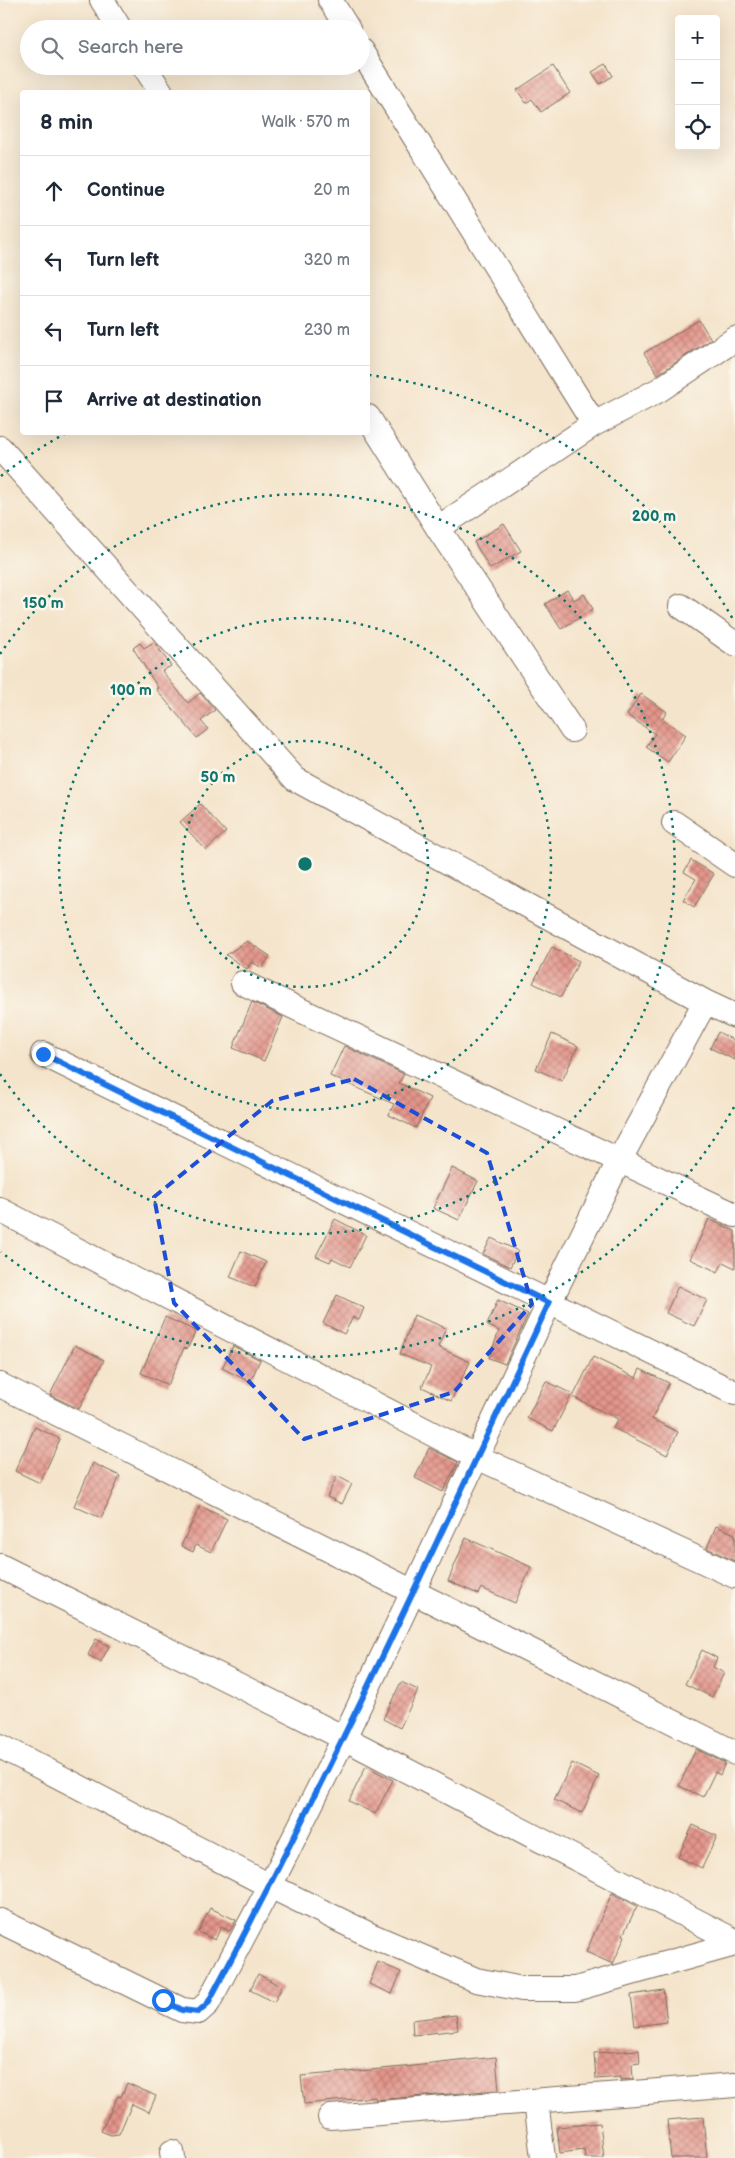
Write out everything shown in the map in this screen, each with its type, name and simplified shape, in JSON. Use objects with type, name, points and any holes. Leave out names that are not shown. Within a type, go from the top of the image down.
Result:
[{"type":"street","points":[[102,0],[114,20]]},
{"type":"street","points":[[330,0],[342,20]]},
{"type":"street","points":[[370,65],[594,424]]},
{"type":"street","points":[[150,75],[160,90]]},
{"type":"street","points":[[438,528],[594,424],[659,390],[735,339]]},
{"type":"street","points":[[370,420],[438,528],[572,730]]},
{"type":"street","points":[[0,448],[295,779],[705,1002],[735,1016]]},
{"type":"street","points":[[681,606],[735,644]]},
{"type":"street","points":[[674,823],[735,865]]},
{"type":"street","points":[[243,983],[735,1215]]},
{"type":"street","points":[[0,1921],[182,2010],[198,2012],[208,2003],[270,1886],[344,1738],[549,1303],[620,1160],[705,1002]]},
{"type":"street","points":[[43,1054],[735,1393]]},
{"type":"street","points":[[0,1210],[477,1457],[735,1576]]},
{"type":"street","points":[[0,1385],[735,1753]]},
{"type":"street","points":[[0,1566],[344,1738],[735,1942]]},
{"type":"street","points":[[0,1746],[270,1886],[370,1935],[476,1980],[522,1989],[575,1989],[735,1942]]},
{"type":"street","points":[[330,2117],[735,2085]]},
{"type":"street","points":[[536,2101],[543,2158]]},
{"type":"highlighted area","points":[[354,1079],[487,1153],[532,1304],[454,1392],[304,1439],[174,1303],[154,1197],[272,1101]]},
{"type":"building","points":[[606,64],[613,76],[600,84],[592,72]]},
{"type":"building","points":[[553,66],[570,93],[541,112],[532,99],[526,103],[517,90]]},
{"type":"building","points":[[699,320],[711,339],[658,374],[644,353]]},
{"type":"building","points":[[504,524],[521,551],[490,569],[474,542]]},
{"type":"building","points":[[567,590],[574,600],[584,594],[593,609],[561,629],[545,604]]},
{"type":"building","points":[[154,642],[171,666],[162,671],[188,703],[200,693],[215,710],[201,721],[208,729],[197,738],[156,689],[158,688],[133,648],[140,643],[144,648]]},
{"type":"building","points":[[641,694],[667,712],[662,719],[686,735],[668,762],[646,747],[655,734],[627,715]]},
{"type":"building","points":[[200,804],[226,832],[206,850],[180,822]]},
{"type":"building","points":[[691,860],[714,874],[694,907],[683,900],[696,879],[684,872]]},
{"type":"building","points":[[247,941],[270,956],[262,968],[252,962],[247,969],[226,955]]},
{"type":"building","points":[[552,947],[579,961],[561,997],[533,983]]},
{"type":"building","points":[[252,1002],[283,1017],[264,1061],[233,1048]]},
{"type":"building","points":[[718,1032],[735,1041],[735,1060],[710,1048]]},
{"type":"building","points":[[552,1034],[578,1046],[562,1081],[536,1069]]},
{"type":"building","points":[[344,1046],[404,1074],[399,1083],[430,1098],[416,1128],[389,1115],[394,1104],[330,1076]]},
{"type":"building","points":[[452,1168],[478,1181],[459,1220],[433,1208]]},
{"type":"building","points":[[335,1219],[366,1235],[350,1267],[332,1258],[330,1262],[316,1256]]},
{"type":"building","points":[[709,1219],[735,1231],[735,1268],[723,1262],[718,1272],[690,1259]]},
{"type":"building","points":[[491,1238],[518,1251],[510,1267],[483,1254]]},
{"type":"building","points":[[241,1251],[266,1262],[255,1287],[230,1277]]},
{"type":"building","points":[[678,1286],[707,1300],[694,1326],[666,1313]]},
{"type":"building","points":[[337,1295],[364,1308],[359,1320],[353,1317],[344,1334],[323,1323]]},
{"type":"building","points":[[498,1300],[528,1314],[505,1364],[489,1358],[499,1331],[487,1325]]},
{"type":"building","points":[[414,1315],[446,1328],[438,1347],[470,1362],[451,1401],[422,1387],[431,1367],[400,1354]]},
{"type":"building","points":[[165,1317],[196,1331],[187,1349],[184,1348],[168,1385],[141,1373]]},
{"type":"building","points":[[75,1345],[104,1360],[79,1409],[50,1395]]},
{"type":"building","points":[[233,1346],[260,1360],[250,1382],[222,1368]]},
{"type":"building","points":[[593,1357],[636,1378],[640,1369],[669,1383],[652,1419],[678,1432],[667,1455],[613,1428],[618,1419],[573,1397]]},
{"type":"building","points":[[546,1381],[572,1394],[553,1431],[527,1418]]},
{"type":"building","points":[[35,1427],[60,1439],[40,1483],[15,1471]]},
{"type":"building","points":[[429,1448],[458,1462],[443,1492],[415,1478]]},
{"type":"building","points":[[93,1463],[120,1476],[101,1518],[74,1506]]},
{"type":"building","points":[[337,1476],[352,1484],[342,1504],[327,1497]]},
{"type":"building","points":[[200,1506],[227,1519],[211,1552],[196,1545],[193,1552],[181,1546]]},
{"type":"building","points":[[716,1526],[735,1534],[735,1561],[707,1548]]},
{"type":"building","points":[[466,1538],[531,1567],[515,1603],[481,1588],[478,1594],[448,1581]]},
{"type":"building","points":[[96,1639],[109,1646],[101,1662],[88,1655]]},
{"type":"building","points":[[702,1650],[717,1658],[713,1667],[724,1673],[712,1697],[685,1684]]},
{"type":"building","points":[[401,1682],[418,1690],[400,1728],[383,1719]]},
{"type":"building","points":[[696,1749],[725,1763],[720,1775],[715,1772],[703,1797],[679,1786]]},
{"type":"building","points":[[572,1763],[599,1776],[582,1813],[554,1800]]},
{"type":"building","points":[[366,1766],[393,1780],[375,1814],[349,1801]]},
{"type":"building","points":[[693,1825],[717,1836],[702,1868],[678,1857]]},
{"type":"building","points":[[612,1893],[637,1906],[623,1935],[625,1936],[613,1964],[586,1952]]},
{"type":"building","points":[[210,1908],[236,1920],[230,1931],[221,1927],[215,1940],[198,1932]]},
{"type":"building","points":[[378,1962],[401,1972],[392,1994],[369,1984]]},
{"type":"building","points":[[258,1974],[282,1987],[274,2002],[250,1990]]},
{"type":"building","points":[[663,1990],[667,2022],[635,2026],[631,1995]]},
{"type":"building","points":[[456,2015],[458,2030],[413,2035],[412,2020]]},
{"type":"building","points":[[639,2050],[640,2063],[632,2064],[633,2079],[620,2080],[620,2077],[596,2079],[594,2053]]},
{"type":"building","points":[[496,2057],[499,2090],[376,2100],[375,2097],[304,2104],[301,2076]]},
{"type":"building","points":[[127,2083],[156,2096],[149,2112],[132,2104],[119,2134],[111,2135],[101,2131],[118,2096],[121,2097]]},
{"type":"building","points":[[703,2117],[707,2158],[671,2158],[667,2120]]},
{"type":"building","points":[[600,2123],[604,2158],[585,2158],[584,2150],[560,2153],[557,2127]]},
{"type":"route","points":[[43,1054],[549,1303],[344,1738],[270,1886],[208,2003],[198,2012],[182,2010],[163,2000]]}]
